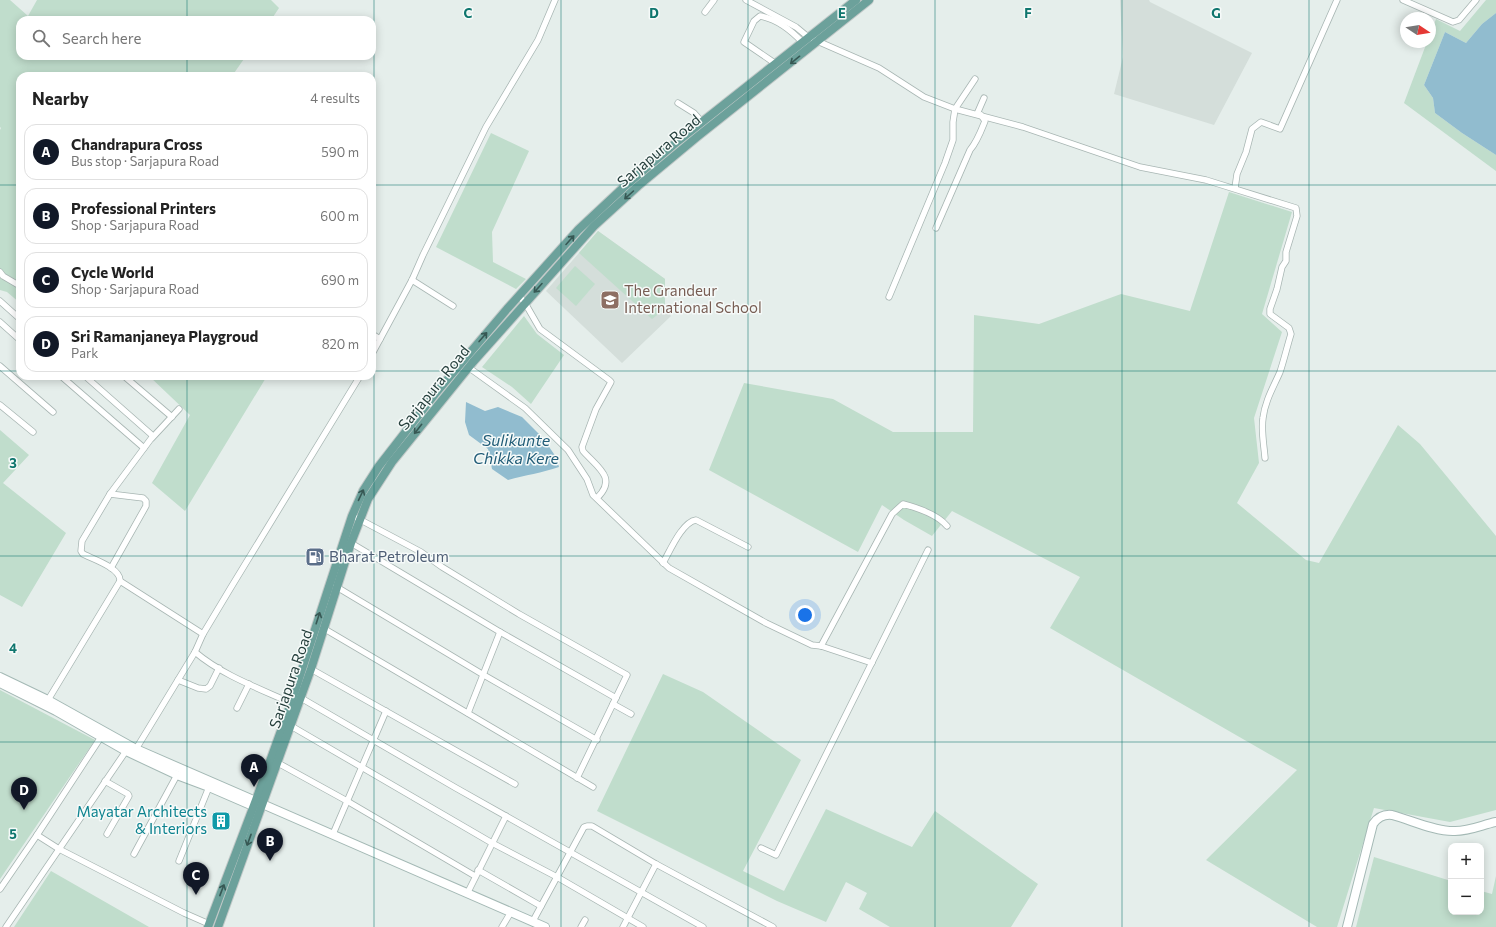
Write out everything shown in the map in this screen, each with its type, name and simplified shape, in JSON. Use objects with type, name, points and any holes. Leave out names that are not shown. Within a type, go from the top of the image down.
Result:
[{"type":"main road","name":"Sarjapura Road","points":[[209,926],[258,805],[278,763],[311,669],[352,516],[363,491],[379,466],[435,394],[519,296],[589,220],[624,187],[702,122],[856,0]]},
{"type":"main road","name":"Sarjapura Road","points":[[218,927],[291,703],[333,585],[352,543],[368,499],[392,462],[468,367],[592,228],[638,186],[696,137],[869,0]]},
{"type":"main road","points":[[0,676],[48,700],[136,749],[258,805]]},
{"type":"main road","points":[[0,683],[56,711],[126,751],[177,775],[333,834],[444,884],[468,892],[538,925]]},
{"type":"main road","points":[[1347,927],[1373,824],[1378,818],[1385,815],[1392,815],[1453,832],[1496,822]]},
{"type":"street","points":[[376,346],[412,280],[486,127],[538,40],[555,0]]},
{"type":"street","points":[[704,12],[714,0]]},
{"type":"street","points":[[746,0],[796,27],[805,40]]},
{"type":"street","points":[[1235,188],[1237,174],[1246,152],[1252,129],[1260,122],[1280,128],[1337,0]]},
{"type":"street","points":[[1404,0],[1453,22],[1459,20],[1476,0]]},
{"type":"street","points":[[776,64],[744,42],[754,21],[760,16],[783,25],[805,40],[817,42],[879,68],[924,98],[956,109],[1022,127],[1140,167],[1206,180],[1296,208],[1298,213],[1286,252],[1286,261],[1282,267],[1277,289],[1270,309],[1270,314],[1289,328],[1291,334],[1280,372],[1271,390],[1264,410],[1262,420],[1265,458]]},
{"type":"street","points":[[889,296],[945,163],[953,140],[953,122],[956,109],[975,79]]},
{"type":"street","points":[[979,115],[984,98]]},
{"type":"street","points":[[678,103],[694,113],[702,122]]},
{"type":"street","points":[[936,228],[970,150],[974,146],[982,131],[984,121],[979,115]]},
{"type":"street","points":[[0,272],[3,276],[16,284]]},
{"type":"street","points":[[412,280],[453,306]]},
{"type":"street","points":[[519,296],[540,328],[611,382],[596,409],[582,447],[583,451],[605,476],[607,483],[603,492],[596,498]]},
{"type":"street","points":[[0,301],[16,315]]},
{"type":"street","points":[[0,322],[16,336]]},
{"type":"street","points":[[376,336],[380,339]]},
{"type":"street","points":[[0,366],[16,380]]},
{"type":"street","points":[[468,367],[525,408],[568,450],[586,479],[593,495],[669,568],[766,623],[812,645],[820,646],[872,663]]},
{"type":"street","points":[[16,380],[53,412]]},
{"type":"street","points":[[67,380],[144,448]]},
{"type":"street","points":[[90,380],[152,435],[152,438]]},
{"type":"street","points":[[129,380],[172,417]]},
{"type":"street","points":[[136,749],[195,652],[203,634],[358,380]]},
{"type":"street","points":[[0,405],[33,432]]},
{"type":"street","points":[[48,700],[120,581],[119,574],[111,568],[83,554],[81,551],[82,541],[110,494],[152,438],[179,409]]},
{"type":"street","points":[[110,494],[143,498],[146,504],[111,568]]},
{"type":"street","points":[[820,646],[892,514],[902,504],[912,506],[942,520],[948,526]]},
{"type":"street","points":[[352,516],[421,552],[442,567],[519,614],[627,675],[597,740],[577,778]]},
{"type":"street","points":[[663,563],[685,525],[692,520],[696,520],[748,547]]},
{"type":"street","points":[[352,543],[500,632],[616,698]]},
{"type":"street","points":[[761,848],[776,855],[928,550]]},
{"type":"street","points":[[120,581],[203,634]]},
{"type":"street","points":[[333,585],[482,674],[597,740]]},
{"type":"street","points":[[323,628],[593,787]]},
{"type":"street","points":[[468,713],[482,674],[500,632]]},
{"type":"street","points":[[195,652],[206,661],[249,684],[291,703]]},
{"type":"street","points":[[178,680],[198,688],[206,689],[210,686],[219,668]]},
{"type":"street","points":[[311,669],[515,784]]},
{"type":"street","points":[[237,708],[249,684]]},
{"type":"street","points":[[300,698],[703,927]]},
{"type":"street","points":[[613,704],[631,714]]},
{"type":"street","points":[[333,834],[386,711]]},
{"type":"street","points":[[290,726],[492,843],[557,877],[643,927]]},
{"type":"street","points":[[0,889],[102,737]]},
{"type":"street","points":[[6,927],[126,751]]},
{"type":"street","points":[[278,763],[476,873],[541,906]]},
{"type":"street","points":[[134,854],[177,775]]},
{"type":"street","points":[[105,781],[129,796],[107,834]]},
{"type":"street","points":[[179,861],[209,787]]},
{"type":"street","points":[[468,892],[476,873],[506,816]]},
{"type":"street","points":[[538,925],[541,906],[570,852],[584,827],[592,826],[656,864],[771,926]]},
{"type":"street","points":[[37,835],[59,849],[209,926]]},
{"type":"street","points":[[623,927],[656,864]]},
{"type":"street","points":[[502,927],[511,912]]},
{"type":"street","points":[[581,927],[585,920]]},
{"type":"shaded area","points":[[1120,0],[1149,0],[1150,2],[1252,53],[1214,125],[1114,94],[1123,57]]},
{"type":"shaded area","name":"The Grandeur International School","points":[[598,231],[665,279],[665,309],[671,316],[622,363],[546,291]]},
{"type":"green space","points":[[0,0],[10,0],[28,16],[16,16],[16,60],[243,60],[235,72],[16,72],[16,300],[7,292],[0,290]]},
{"type":"green space","points":[[37,0],[271,0],[279,8],[274,16],[28,16]]},
{"type":"green space","points":[[1486,0],[1496,0],[1496,13],[1482,24],[1466,43],[1445,32],[1424,85],[1433,98],[1435,113],[1496,155],[1496,171],[1404,103],[1425,48],[1436,48],[1436,19],[1460,31]]},
{"type":"green space","points":[[491,133],[529,151],[492,232],[493,262],[526,279],[516,289],[436,247]]},
{"type":"green space","points":[[1229,192],[1292,212],[1262,314],[1282,332],[1254,418],[1259,463],[1237,503],[1306,560],[1319,563],[1398,425],[1420,444],[1496,536],[1496,810],[1450,822],[1374,808],[1337,927],[1317,927],[1206,860],[1297,770],[1050,628],[1080,577],[952,511],[932,536],[882,505],[858,552],[709,470],[744,383],[833,399],[893,432],[973,432],[974,315],[1039,324],[1121,294],[1190,311]]},
{"type":"green space","points":[[598,231],[665,279],[665,309],[652,319],[579,253]]},
{"type":"green space","points":[[575,266],[595,284],[576,306],[556,288]]},
{"type":"green space","points":[[524,316],[537,334],[564,355],[531,404],[512,387],[482,367]]},
{"type":"green space","points":[[153,380],[265,380],[185,511],[152,483],[190,415]]},
{"type":"green space","points":[[0,430],[29,455],[3,483],[66,533],[22,607],[0,595]]},
{"type":"green space","points":[[663,674],[703,692],[801,760],[743,871],[784,891],[826,809],[912,847],[935,811],[1038,884],[1011,927],[890,927],[859,909],[867,893],[846,882],[826,922],[777,901],[597,811]]},
{"type":"green space","points":[[0,690],[95,740],[0,879]]},
{"type":"green space","points":[[1374,857],[1448,880],[1448,915],[1484,915],[1484,892],[1492,894],[1496,876],[1496,927],[1356,927]]},
{"type":"green space","points":[[51,871],[149,927],[14,927]]},
{"type":"water","points":[[1496,13],[1496,155],[1435,113],[1433,98],[1424,85],[1445,32],[1466,43],[1482,24]]},
{"type":"water","name":"Sulikunte Chikka Kere","points":[[466,402],[485,411],[498,407],[522,417],[543,438],[556,457],[559,467],[508,480],[492,469],[488,449],[469,435],[465,422]]},
{"type":"place","name":"The Grandeur International School","points":[[610,300]]},
{"type":"place","name":"Bharat Petroleum","points":[[315,557]]},
{"type":"place","name":"Chandrapura Cross","points":[[254,787]]},
{"type":"place","name":"Sri Ramanjaneya Playgroud","points":[[24,810]]},
{"type":"place","name":"Mayatar Architects & Interiors","points":[[221,821]]},
{"type":"place","name":"Professional Printers","points":[[270,861]]},
{"type":"place","name":"Cycle World","points":[[196,895]]}]
